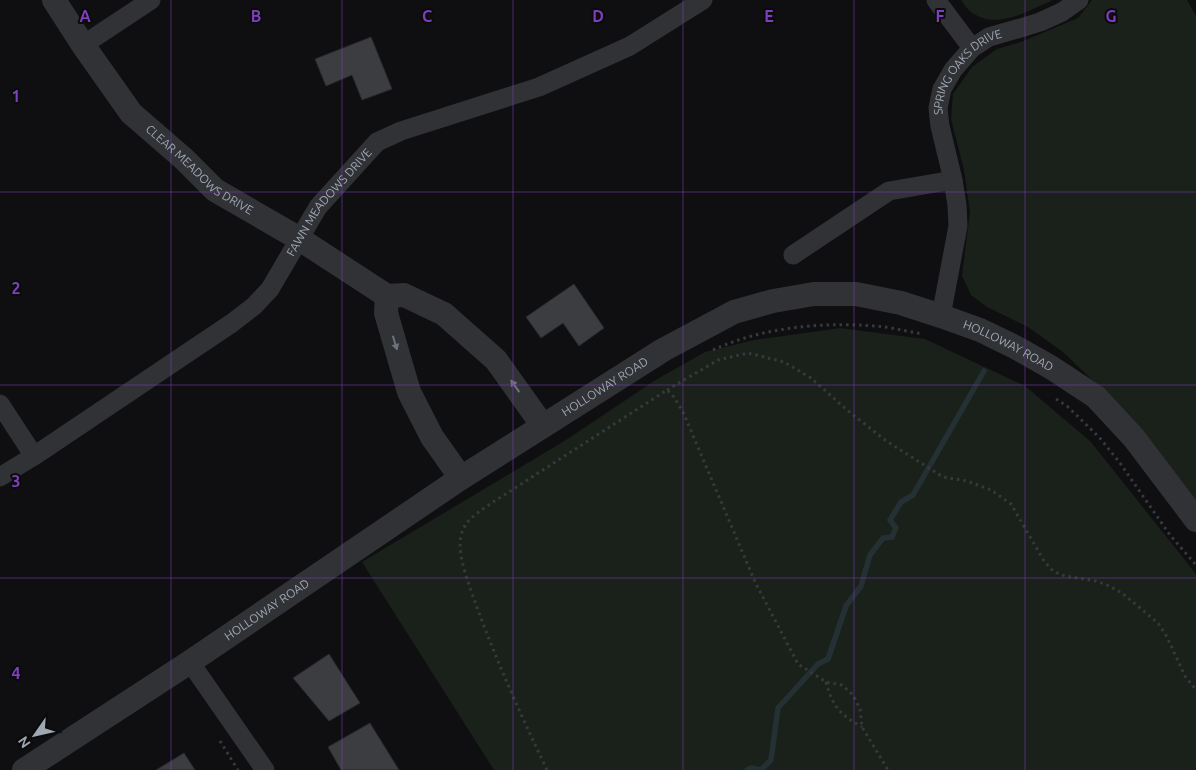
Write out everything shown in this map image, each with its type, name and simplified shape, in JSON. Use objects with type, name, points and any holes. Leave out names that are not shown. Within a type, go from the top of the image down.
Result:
[{"type":"street","name":"CLEAR MEADOWS DRIVE","points":[[54,0],[131,113],[215,190],[298,238],[387,296],[404,295],[444,314],[496,360],[543,426]]},
{"type":"street","points":[[83,45],[152,0]]},
{"type":"street","name":"FAWN MEADOWS DRIVE","points":[[0,477],[232,323],[254,306],[270,289],[298,238],[318,207],[377,142],[401,131],[539,87],[630,46],[704,0]]},
{"type":"street","points":[[936,0],[972,48]]},
{"type":"street","name":"SPRING OAKS DRIVE","points":[[941,316],[958,226],[953,180],[940,126],[938,108],[942,89],[954,70],[972,48],[989,37],[1040,22],[1062,12],[1079,0]]},
{"type":"street","points":[[793,255],[889,191],[953,180]]},
{"type":"street","name":"HOLLOWAY ROAD","points":[[24,770],[190,662],[462,478],[663,350],[734,312],[773,301],[814,294],[856,294],[901,303],[941,316],[980,330],[1015,347],[1096,396],[1134,438],[1196,520]]},
{"type":"street","points":[[387,296],[386,313],[410,392],[432,437],[462,478]]},
{"type":"street","points":[[0,404],[34,456]]},
{"type":"street","points":[[190,662],[265,770]]},
{"type":"path","points":[[708,352],[726,344],[762,333],[811,326],[850,324],[925,335]]},
{"type":"path","points":[[547,770],[513,698],[487,636],[462,562],[460,538],[465,523],[487,506],[667,390],[718,360],[748,352],[784,362],[811,378],[846,410],[885,440],[943,477],[967,481],[991,490],[1011,504],[1044,561],[1053,571],[1065,576],[1096,581],[1107,585],[1122,593],[1158,623],[1167,637],[1185,676],[1196,690]]},
{"type":"path","points":[[667,390],[684,412],[756,584],[798,664],[826,682],[842,685],[853,695],[860,709],[862,728],[888,770]]},
{"type":"path","points":[[1051,395],[1067,406],[1099,437],[1120,463],[1170,535],[1196,565]]},
{"type":"path","points":[[826,682],[830,697],[837,708],[847,719],[862,728]]},
{"type":"path","points":[[217,738],[238,770]]},
{"type":"shaded area","points":[[961,0],[1052,0],[1010,18],[990,20],[970,11]]},
{"type":"shaded area","points":[[1092,0],[1187,0],[1196,16],[1196,513],[1109,396],[1063,352],[1028,327],[987,307],[971,295],[962,276],[970,212],[964,170],[951,119],[953,94],[972,67],[997,49],[1021,42],[1078,18]]},
{"type":"shaded area","points":[[840,328],[925,339],[1025,386],[1091,442],[1196,574],[1196,770],[494,770],[362,562],[566,440],[654,381],[705,352],[754,340]]},
{"type":"building","points":[[371,37],[392,89],[362,100],[352,75],[326,86],[315,59]]},
{"type":"building","points":[[574,284],[604,328],[579,346],[563,323],[541,338],[526,317]]},
{"type":"building","points":[[329,654],[360,703],[329,721],[293,678]]},
{"type":"building","points":[[370,723],[399,770],[341,770],[328,747]]},
{"type":"building","points":[[184,753],[195,770],[156,770]]},
{"type":"waterway","points":[[761,770],[771,760],[778,708],[818,664],[828,659],[846,606],[861,586],[870,555],[883,538],[892,537],[896,528],[890,520],[901,502],[913,495],[984,371]]},
{"type":"waterway","points":[[747,770],[751,768],[760,770]]}]
